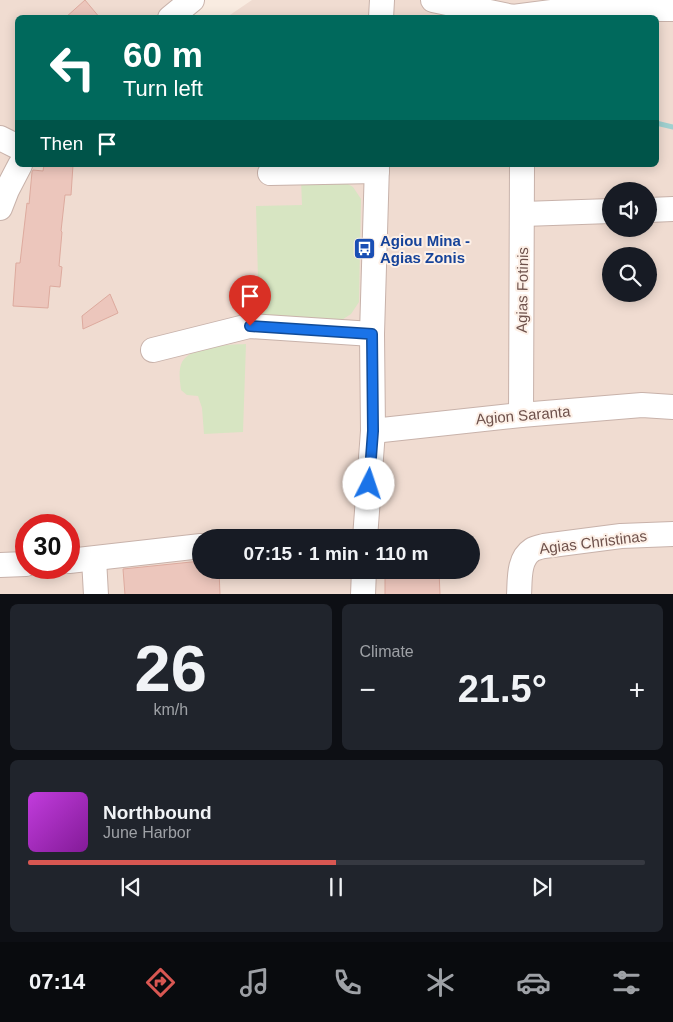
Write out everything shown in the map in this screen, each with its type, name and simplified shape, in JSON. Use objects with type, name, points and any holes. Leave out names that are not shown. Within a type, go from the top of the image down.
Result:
[{"type":"street","points":[[174,15],[192,0]]},
{"type":"street","points":[[381,15],[382,0]]},
{"type":"street","points":[[433,0],[504,15]]},
{"type":"street","points":[[528,15],[574,9],[673,9]]},
{"type":"street","points":[[0,138],[15,146]]},
{"type":"street","points":[[0,208],[19,167]]},
{"type":"street","name":"Agias Fotinis","points":[[521,415],[522,167]]},
{"type":"street","points":[[270,173],[377,168],[372,334],[373,431],[367,529]]},
{"type":"street","points":[[657,210],[673,209]]},
{"type":"street","points":[[523,214],[602,211]]},
{"type":"street","points":[[153,350],[250,326],[372,334]]},
{"type":"street","name":"Agion Saranta","points":[[373,431],[521,415],[642,405],[673,407]]},
{"type":"street","name":"Agias Christinas","points":[[519,594],[521,567],[532,550],[544,546],[620,536],[673,534]]},
{"type":"street","points":[[80,560],[192,547]]},
{"type":"street","points":[[94,559],[96,594]]},
{"type":"street","points":[[0,565],[15,564]]},
{"type":"street","points":[[364,579],[364,594]]},
{"type":"shaded area","points":[[0,0],[190,0],[174,15],[15,15],[15,167],[659,167],[659,15],[230,15],[252,0],[673,0],[673,594],[0,594]]},
{"type":"green space","points":[[301,180],[341,180],[353,187],[361,199],[359,302],[351,314],[340,321],[259,314],[256,206],[302,205]]},
{"type":"green space","points":[[246,344],[243,432],[204,434],[202,408],[198,396],[187,395],[181,390],[180,372],[182,362],[187,356],[202,349]]},
{"type":"building","points":[[85,0],[98,15],[68,15]]},
{"type":"building","points":[[44,167],[73,167],[71,195],[65,195],[61,231],[59,266],[62,267],[60,287],[50,286],[48,308],[13,306],[16,263],[20,263],[32,172],[33,170],[43,171]]},
{"type":"building","points":[[110,294],[118,313],[83,329],[82,316]]},
{"type":"building","points":[[192,562],[192,579],[219,579],[220,594],[125,594],[123,569]]},
{"type":"building","points":[[385,579],[439,579],[440,594],[385,594]]},
{"type":"waterway","points":[[659,124],[673,127]]},
{"type":"place","name":"Agiou Mina - Agias Zonis","points":[[364,249]]},
{"type":"route","points":[[250,326],[372,334],[373,431],[369,484]]}]
